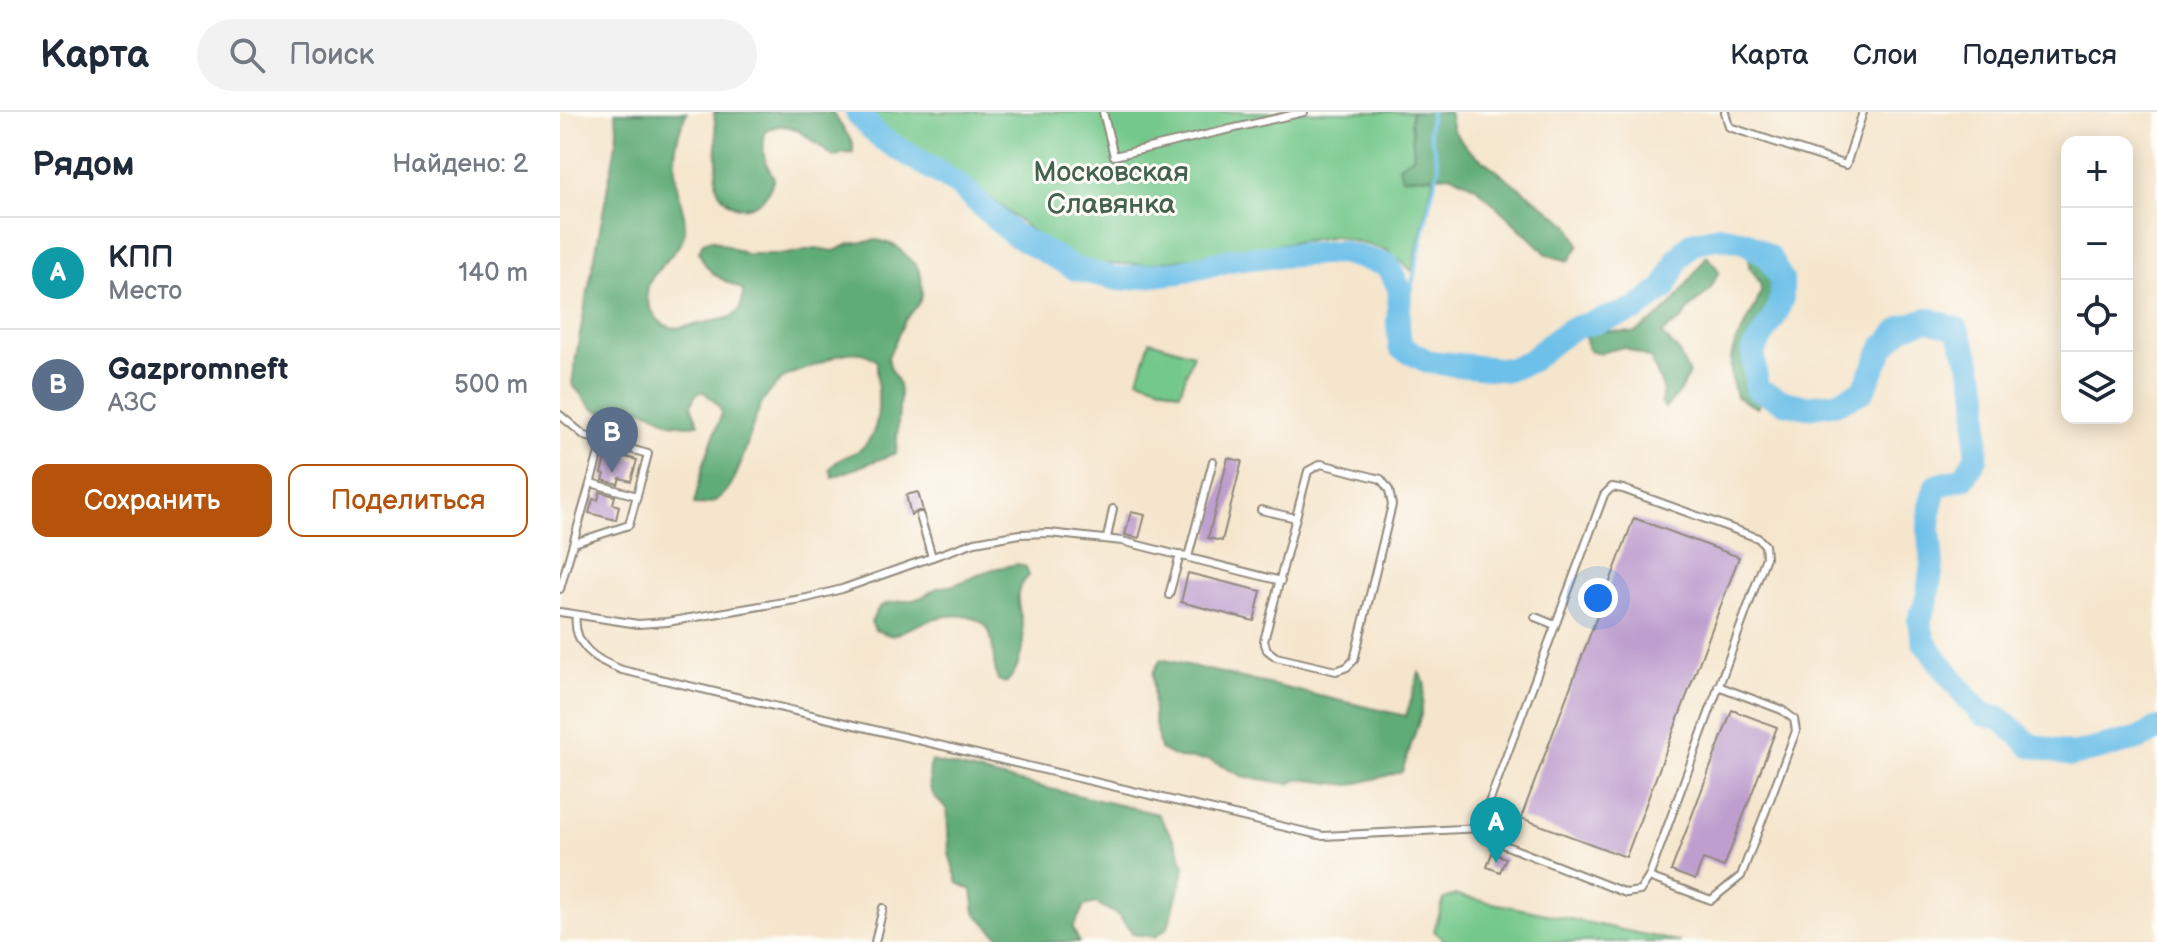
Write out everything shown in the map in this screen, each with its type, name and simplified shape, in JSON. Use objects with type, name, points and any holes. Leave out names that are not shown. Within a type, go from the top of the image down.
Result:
[{"type":"lane","points":[[1103,112],[1114,156],[1304,112]]},
{"type":"lane","points":[[1725,112],[1729,127],[1846,165],[1863,112]]},
{"type":"lane","points":[[560,415],[585,436],[648,454],[629,525],[574,543]]},
{"type":"lane","points":[[560,589],[602,442]]},
{"type":"lane","points":[[1188,557],[1213,461]]},
{"type":"lane","points":[[1321,464],[1381,479],[1389,490],[1392,505],[1354,660],[1336,671],[1276,657],[1267,650],[1264,641],[1296,518],[1308,471],[1321,464]]},
{"type":"lane","points":[[591,483],[637,496]]},
{"type":"lane","points":[[1612,487],[1623,489],[1758,538],[1765,545],[1766,557],[1649,877],[1640,891],[1626,893],[1489,839],[1481,828],[1604,495],[1612,487]]},
{"type":"lane","points":[[1107,538],[1113,509]]},
{"type":"lane","points":[[1261,510],[1296,518]]},
{"type":"lane","points":[[920,516],[932,557]]},
{"type":"lane","points":[[560,612],[638,624],[667,622],[807,598],[842,589],[975,542],[1020,534],[1107,538],[1281,581]]},
{"type":"lane","points":[[1169,595],[1180,555]]},
{"type":"lane","points":[[576,615],[574,627],[589,653],[603,663],[622,670],[1323,836],[1481,828]]},
{"type":"lane","points":[[1535,617],[1555,625]]},
{"type":"lane","points":[[1649,877],[1711,900],[1741,876],[1796,731],[1794,719],[1782,710],[1718,686]]},
{"type":"lane","points":[[875,942],[883,908]]},
{"type":"green space","points":[[615,112],[687,112],[676,143],[675,163],[685,229],[680,243],[648,286],[650,307],[661,323],[674,328],[682,327],[737,313],[743,290],[711,272],[699,252],[703,242],[712,239],[745,254],[787,254],[815,248],[834,251],[850,244],[878,240],[896,246],[916,265],[921,275],[922,295],[905,320],[888,357],[900,395],[896,453],[833,477],[830,469],[862,448],[869,440],[877,419],[877,361],[865,354],[845,354],[779,382],[757,413],[740,466],[723,495],[710,503],[694,504],[704,463],[722,413],[718,405],[703,391],[695,396],[691,406],[699,424],[670,423],[631,406],[601,412],[592,408],[572,384],[615,148]]},
{"type":"green space","points":[[714,112],[832,112],[853,143],[853,153],[834,157],[801,132],[784,126],[775,127],[765,132],[764,140],[764,156],[774,178],[769,191],[756,204],[735,206],[722,197],[717,187]]},
{"type":"green space","name":"Московская Славянка","points":[[866,112],[1412,112],[1414,156],[1402,178],[1434,176],[1412,271],[1387,250],[1335,236],[1149,264],[1092,264],[1048,244],[973,184],[884,136]]},
{"type":"green space","points":[[1412,112],[1449,112],[1453,130],[1468,149],[1569,225],[1579,245],[1569,261],[1548,255],[1476,187],[1452,175],[1402,178],[1399,166],[1414,156]]},
{"type":"green space","points":[[1707,256],[1719,271],[1710,290],[1662,335],[1678,350],[1689,374],[1677,396],[1665,408],[1661,402],[1663,388],[1651,359],[1624,347],[1599,353],[1589,351],[1585,337],[1595,332],[1634,333],[1656,319],[1674,302]]},
{"type":"green space","points":[[1749,256],[1763,260],[1776,281],[1772,308],[1753,334],[1746,363],[1751,389],[1763,397],[1757,408],[1736,397],[1731,372],[1734,347],[1761,289],[1759,280],[1749,267]]},
{"type":"green space","points":[[1150,341],[1193,354],[1180,393],[1138,379]]},
{"type":"green space","points":[[1018,564],[1026,567],[1029,576],[1018,593],[1022,646],[1015,671],[1006,683],[998,680],[989,631],[975,619],[953,615],[943,617],[892,636],[875,630],[871,622],[879,607],[888,603],[913,600],[937,588]]},
{"type":"green space","points":[[1161,659],[1406,716],[1419,673],[1425,683],[1421,715],[1402,772],[1350,785],[1299,779],[1290,784],[1242,776],[1210,760],[1178,758],[1160,749],[1154,718],[1153,673]]},
{"type":"green space","points":[[931,761],[1158,814],[1177,845],[1185,867],[1168,927],[1155,937],[1133,934],[1119,916],[1096,903],[1084,906],[1073,928],[1079,942],[1012,942],[996,934],[975,912],[972,890],[958,883],[949,853],[947,809],[930,788]]},
{"type":"green space","points":[[1455,895],[1680,942],[1447,942],[1434,931],[1444,899]]},
{"type":"building","points":[[607,452],[637,460],[631,481],[620,478],[618,484],[603,480],[605,474],[601,473]]},
{"type":"building","points":[[1228,458],[1242,461],[1222,541],[1208,538]]},
{"type":"building","points":[[600,492],[615,496],[613,504],[619,506],[616,520],[589,513],[593,499],[598,500]]},
{"type":"building","points":[[918,492],[923,511],[911,515],[906,495]]},
{"type":"building","points":[[1131,512],[1145,515],[1139,538],[1125,535]]},
{"type":"building","points":[[1634,518],[1739,557],[1626,857],[1521,818]]},
{"type":"building","points":[[1188,573],[1261,591],[1254,621],[1181,602]]},
{"type":"building","points":[[1732,710],[1777,727],[1724,867],[1703,859],[1695,880],[1671,871]]},
{"type":"building","points":[[1492,853],[1506,858],[1500,872],[1487,867]]},
{"type":"waterway","points":[[857,112],[881,138],[959,185],[1013,234],[1076,269],[1118,279],[1180,272],[1235,259],[1340,252],[1388,265],[1400,290],[1400,347],[1429,362],[1508,370],[1530,361],[1571,329],[1635,310],[1665,288],[1677,260],[1692,243],[1719,237],[1745,242],[1769,257],[1782,280],[1782,297],[1776,314],[1753,351],[1757,389],[1784,402],[1807,407],[1839,402],[1863,391],[1884,346],[1903,327],[1928,319],[1957,329],[1978,395],[1976,458],[1964,478],[1936,486],[1930,506],[1932,565],[1927,599],[1919,621],[1924,642],[1982,714],[2001,719],[2030,745],[2072,755],[2141,738],[2157,729]]},
{"type":"waterway","points":[[1399,299],[1411,289],[1439,167],[1429,130],[1431,112]]},
{"type":"place","name":"Gazpromneft","points":[[612,473]]},
{"type":"place","name":"КПП","points":[[1496,863]]}]
